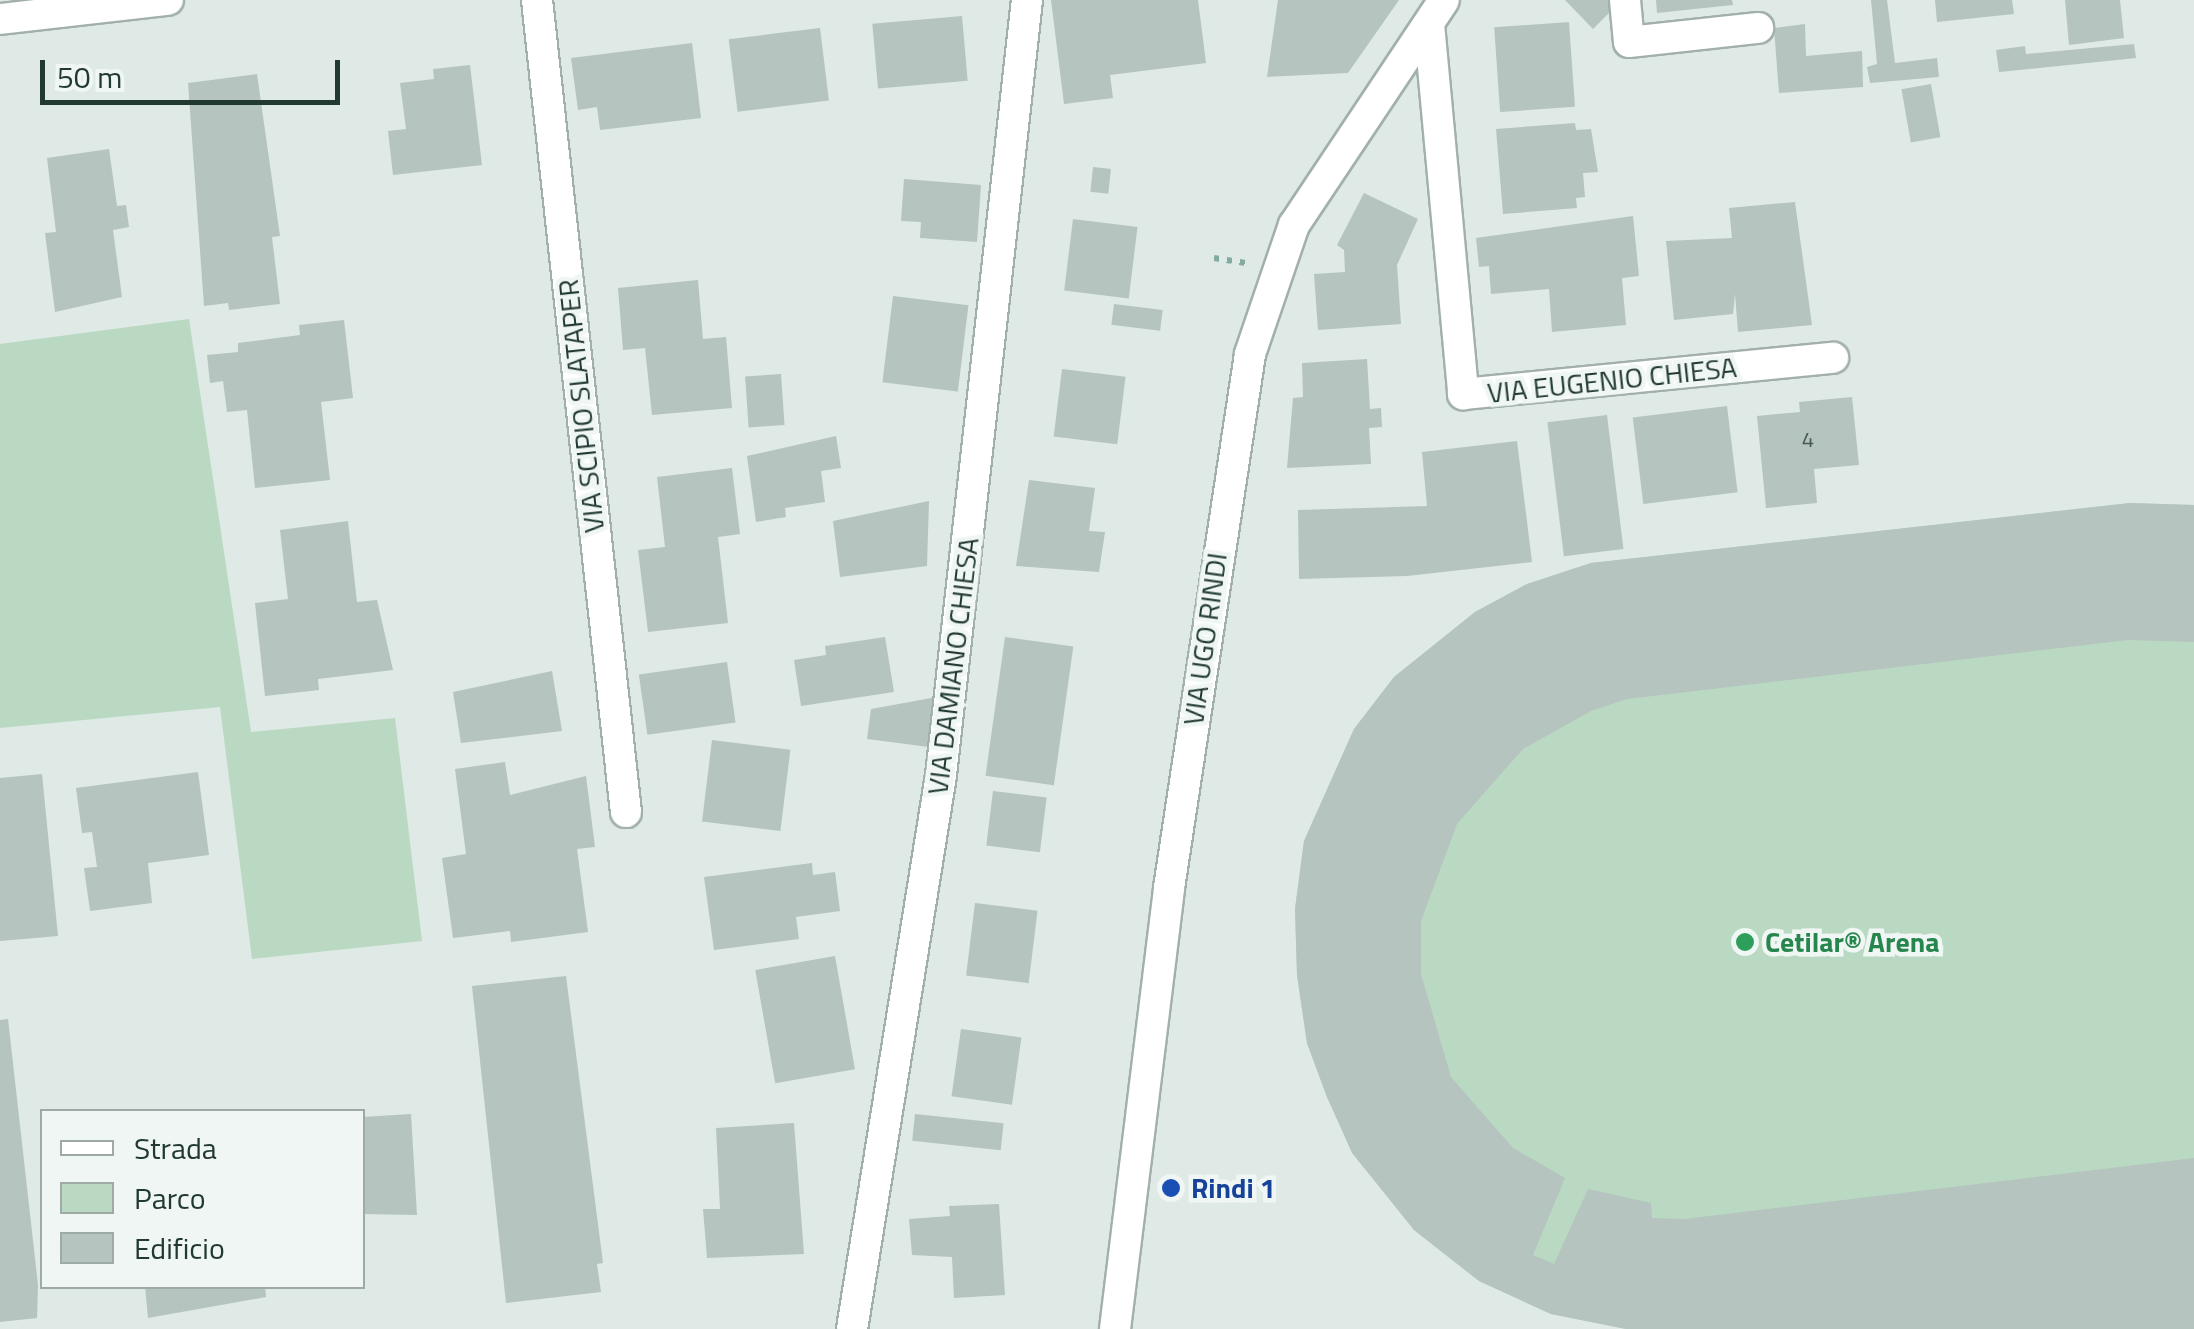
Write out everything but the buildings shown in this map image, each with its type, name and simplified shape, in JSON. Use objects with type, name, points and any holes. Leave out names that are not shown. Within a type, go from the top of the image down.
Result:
[{"type":"street","name":"VIA SCIPIO SLATAPER","points":[[538,0],[626,812]]},
{"type":"street","name":"VIA DAMIANO CHIESA","points":[[852,1329],[941,775],[1027,0]]},
{"type":"street","points":[[1625,0],[1629,42],[1758,28]]},
{"type":"street","points":[[0,19],[153,1]]},
{"type":"street","name":"VIA EUGENIO CHIESA","points":[[1436,12],[1462,394],[1832,358]]},
{"type":"street","name":"VIA UGO RINDI","points":[[1116,1329],[1169,888],[1250,354],[1294,225],[1436,12]]},
{"type":"path","points":[[1214,258],[1247,264]]},
{"type":"green space","points":[[189,319],[251,732],[395,718],[422,941],[252,959],[220,707],[0,728],[0,344]]},
{"type":"green space","name":"Cetilar® Arena","points":[[2130,503],[2194,505],[2194,1329],[1626,1329],[1551,1314],[1479,1281],[1414,1230],[1353,1153],[1327,1097],[1307,1043],[1297,975],[1295,909],[1304,841],[1354,729],[1394,677],[1475,612],[1527,584],[1591,563]]},
{"type":"place","name":"Cetilar® Arena","points":[[1745,942]]},
{"type":"place","name":"Rindi 1","points":[[1171,1188]]}]
